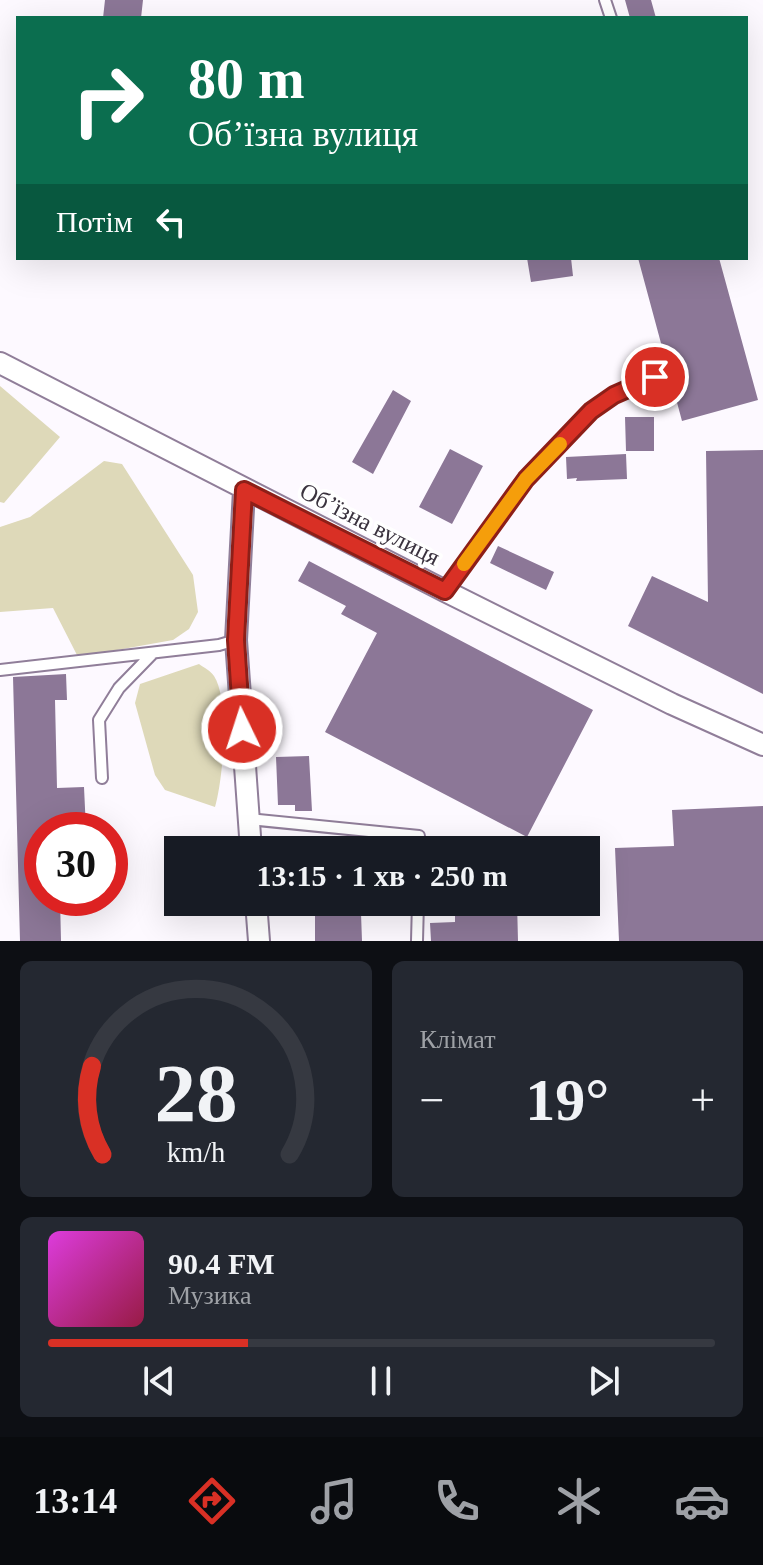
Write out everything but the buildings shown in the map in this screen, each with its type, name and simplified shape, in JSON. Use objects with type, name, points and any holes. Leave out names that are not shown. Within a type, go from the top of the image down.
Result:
[{"type":"street","name":"Обʼїзна вулиця","points":[[0,363],[445,591],[672,704],[763,745]]},
{"type":"street","points":[[244,490],[236,640],[250,836]]},
{"type":"street","points":[[257,916],[259,941]]},
{"type":"lane","points":[[445,591],[526,479],[591,411],[614,395],[655,377]]},
{"type":"lane","points":[[0,670],[219,645],[236,640]]},
{"type":"lane","points":[[102,778],[99,720],[119,688],[153,653]]},
{"type":"lane","points":[[248,819],[419,836]]},
{"type":"lane","points":[[417,941],[418,916]]},
{"type":"shaded area","points":[[0,386],[60,437],[4,503],[0,502]]},
{"type":"shaded area","points":[[104,461],[122,464],[193,575],[198,612],[189,629],[173,640],[78,657],[53,608],[0,612],[0,527],[30,517]]},
{"type":"shaded area","points":[[199,664],[214,676],[222,703],[222,760],[215,807],[165,790],[155,775],[135,703],[140,684]]},
{"type":"slow traffic","points":[[464,564],[526,479],[560,444]]},
{"type":"route","points":[[242,729],[236,640],[244,490],[445,591],[526,479],[591,411],[614,395],[655,377]]}]
